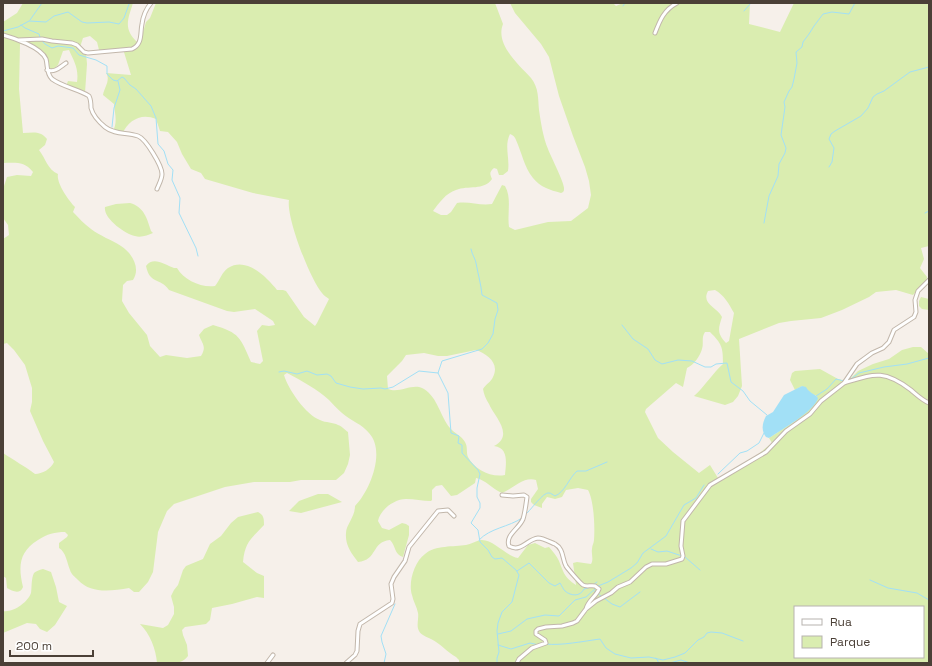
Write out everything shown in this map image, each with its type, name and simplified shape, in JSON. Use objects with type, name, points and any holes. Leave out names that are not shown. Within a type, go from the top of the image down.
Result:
[{"type":"street","points":[[16,40],[42,39],[72,43],[77,45],[84,52],[90,53],[132,49],[136,47],[140,41],[142,19],[151,3]]},
{"type":"street","points":[[655,33],[664,14],[668,9],[677,3]]},
{"type":"street","points":[[3,35],[30,46],[42,54],[46,60],[47,70],[50,77],[57,82],[89,96],[94,116],[109,130],[135,135],[144,140],[149,146],[162,171],[162,178],[157,189]]},
{"type":"street","points":[[47,70],[52,72],[66,62]]},
{"type":"street","points":[[586,609],[618,587],[630,582],[642,570],[650,565],[666,564],[682,559],[683,556],[681,546],[683,521],[710,485],[768,451],[786,431],[810,414],[821,401],[844,383],[857,364],[872,353],[883,348],[889,342],[894,330],[914,317],[916,312],[915,300],[918,291],[929,280]]},
{"type":"street","points":[[844,383],[873,375],[885,376],[898,381],[929,403]]},
{"type":"street","points":[[502,495],[524,495],[527,497],[524,518],[521,524],[509,537],[509,546],[513,548],[520,547],[531,540],[538,538],[557,545],[568,568],[581,584],[586,586],[595,586],[599,589],[580,617],[573,623],[537,630],[536,633],[545,640],[546,643],[532,648],[519,659],[517,663]]},
{"type":"street","points":[[346,663],[355,655],[357,651],[358,631],[360,624],[392,603],[392,582],[405,561],[410,544],[438,511],[448,510],[454,516]]},
{"type":"street","points":[[267,663],[273,654]]},
{"type":"green space","points":[[23,3],[133,3],[128,19],[128,28],[137,42],[141,39],[146,22],[150,18],[156,3],[495,3],[503,24],[501,31],[505,46],[514,60],[534,82],[538,94],[539,110],[545,140],[564,186],[564,191],[561,193],[553,191],[542,186],[536,181],[527,169],[515,138],[510,134],[507,143],[508,171],[503,175],[499,175],[497,169],[494,168],[490,173],[492,179],[489,183],[452,191],[433,211],[441,215],[447,215],[457,203],[492,204],[502,185],[505,186],[509,201],[509,227],[515,230],[548,222],[571,221],[588,208],[591,195],[585,167],[559,96],[549,57],[541,44],[515,13],[510,3],[613,3],[616,6],[623,3],[750,3],[749,24],[780,32],[794,3],[929,3],[929,246],[921,248],[924,259],[920,268],[927,277],[926,282],[913,295],[896,290],[876,292],[842,310],[821,318],[779,323],[739,339],[742,386],[738,396],[733,402],[725,405],[694,396],[723,364],[721,346],[710,332],[705,332],[701,352],[694,363],[687,368],[683,387],[676,383],[646,409],[645,412],[658,438],[673,452],[699,473],[710,465],[718,478],[746,464],[772,443],[769,438],[795,421],[817,396],[802,386],[795,390],[790,380],[792,373],[795,371],[820,369],[842,380],[851,378],[858,371],[873,364],[889,359],[902,350],[913,347],[921,347],[929,354],[929,663],[459,663],[459,660],[456,657],[435,641],[423,635],[418,629],[418,613],[411,590],[411,579],[418,562],[425,554],[434,549],[466,545],[481,540],[486,540],[513,557],[518,558],[528,545],[535,543],[545,548],[549,547],[557,557],[563,572],[576,585],[573,563],[577,562],[591,564],[592,560],[594,521],[592,501],[588,490],[578,488],[566,490],[562,497],[555,499],[547,497],[542,504],[542,508],[531,502],[531,499],[538,489],[536,480],[531,479],[522,481],[502,493],[476,478],[475,483],[457,495],[451,496],[442,485],[436,486],[432,490],[431,501],[401,499],[388,506],[379,517],[378,521],[382,528],[389,530],[402,523],[409,526],[409,535],[403,557],[398,554],[390,540],[384,541],[380,544],[369,558],[358,562],[348,545],[346,530],[354,514],[355,506],[361,499],[371,481],[376,460],[374,441],[366,430],[342,413],[324,396],[309,385],[287,373],[284,375],[289,387],[298,401],[309,413],[325,422],[334,423],[348,432],[350,455],[348,464],[344,473],[336,480],[254,482],[225,487],[174,504],[167,511],[158,532],[153,572],[148,582],[139,592],[134,592],[129,588],[102,590],[89,588],[74,577],[71,573],[65,555],[59,548],[59,543],[68,535],[65,532],[54,533],[41,538],[27,549],[21,566],[22,589],[16,592],[7,588],[6,578],[3,576],[3,453],[35,474],[46,471],[54,462],[30,411],[32,402],[32,388],[25,365],[7,343],[3,344],[3,239],[9,235],[8,225],[3,218],[3,189],[7,177],[17,175],[31,176],[33,172],[30,168],[23,164],[3,163],[3,22],[17,13]],"holes":[[[90,36],[97,42],[99,50],[123,49],[131,75],[106,73],[108,81],[103,95],[114,104],[116,122],[112,133],[122,134],[128,125],[136,119],[140,117],[151,117],[156,119],[160,131],[168,132],[177,142],[191,169],[201,173],[205,179],[253,193],[289,200],[291,220],[305,262],[317,286],[329,299],[315,326],[304,317],[286,291],[277,290],[256,270],[249,267],[235,265],[228,268],[224,272],[215,286],[204,286],[188,279],[177,268],[155,261],[146,266],[150,276],[162,283],[169,290],[227,311],[234,312],[255,309],[273,321],[275,325],[262,325],[257,331],[263,361],[260,364],[251,362],[238,337],[229,331],[213,325],[204,329],[199,335],[204,347],[201,356],[187,358],[166,355],[160,357],[150,346],[147,335],[129,313],[122,301],[123,285],[127,281],[133,280],[136,271],[136,266],[132,257],[121,246],[88,227],[73,212],[75,207],[61,187],[58,174],[49,167],[39,150],[45,145],[47,139],[39,133],[23,133],[19,89],[20,44],[37,49],[48,63],[47,69],[54,69],[58,65],[63,51],[69,50],[76,65],[77,82],[68,81],[66,86],[85,93],[87,64],[86,53],[80,47],[83,38]],[[715,290],[724,297],[734,313],[729,341],[726,343],[719,331],[722,317],[710,305],[706,295],[708,291]],[[476,350],[488,357],[494,363],[495,367],[493,377],[483,389],[486,399],[503,431],[503,436],[500,442],[494,446],[499,447],[506,457],[505,475],[500,476],[489,474],[474,465],[468,457],[464,440],[450,428],[433,397],[424,389],[420,387],[397,390],[388,389],[387,376],[406,355],[424,353],[447,356]]]},
{"type":"green space","points":[[130,203],[142,210],[153,233],[140,237],[131,235],[121,229],[107,216],[105,207],[116,204]]},
{"type":"green space","points":[[921,297],[929,299],[929,310],[922,309],[919,306]]},
{"type":"green space","points":[[318,494],[328,494],[342,502],[301,513],[289,511],[299,501]]},
{"type":"green space","points":[[258,512],[263,517],[264,525],[247,545],[243,562],[257,573],[264,576],[264,598],[257,597],[212,608],[210,620],[206,624],[185,627],[182,630],[187,645],[188,656],[185,659],[178,663],[157,663],[152,642],[147,632],[140,624],[163,628],[168,625],[174,614],[171,596],[178,585],[183,570],[186,566],[203,559],[210,544],[221,536],[231,523],[238,517]]},
{"type":"green space","points":[[43,569],[51,572],[59,602],[67,606],[55,625],[47,632],[40,629],[36,624],[27,623],[3,633],[3,611],[15,609],[27,600],[31,593],[34,573]]},
{"type":"water","points":[[802,386],[806,387],[818,398],[816,403],[797,420],[769,438],[766,437],[763,432],[763,427],[766,416],[773,412],[784,395]]},
{"type":"waterway","points":[[30,20],[42,3]]},
{"type":"waterway","points":[[3,31],[18,27],[29,21],[46,22],[54,16],[68,12],[82,22],[109,22],[119,24],[124,18],[129,4],[133,3]]},
{"type":"waterway","points":[[744,11],[751,3]]},
{"type":"waterway","points":[[764,223],[769,196],[778,176],[779,164],[786,148],[781,135],[785,107],[784,102],[792,87],[794,79],[797,63],[796,52],[802,47],[803,42],[823,14],[832,12],[849,14],[855,3]]},
{"type":"waterway","points":[[21,25],[39,34],[40,37]]},
{"type":"waterway","points":[[41,40],[52,48],[58,46],[73,48],[79,55],[96,60],[107,66],[107,74],[113,80],[117,81],[122,77],[124,78],[151,106],[156,118],[158,144],[164,151],[168,164],[173,170],[172,180],[180,198],[179,213],[196,248],[198,256]]},
{"type":"waterway","points":[[829,167],[832,162],[834,148],[829,139],[831,134],[861,116],[868,108],[873,97],[877,94],[884,91],[910,72],[929,67]]},
{"type":"waterway","points":[[112,127],[114,108],[120,90],[118,81]]},
{"type":"waterway","points":[[925,213],[929,211]]},
{"type":"waterway","points":[[471,249],[476,262],[482,295],[497,303],[498,310],[493,334],[488,343],[482,349],[442,361],[438,373],[448,393],[451,433],[459,436],[458,443],[462,445],[462,453],[480,474],[477,488],[477,497],[480,503],[480,508],[471,523],[478,530],[480,542],[488,550],[492,557],[495,559],[502,558],[516,570],[519,575],[512,602],[502,612],[498,623],[497,631],[499,652],[497,663]]},
{"type":"waterway","points":[[622,325],[633,339],[648,349],[655,360],[662,364],[678,360],[692,361],[705,367],[727,363],[731,382],[743,391],[750,401],[767,415]]},
{"type":"waterway","points":[[848,381],[859,373],[884,367],[907,364],[929,358]]},
{"type":"waterway","points":[[279,372],[284,371],[297,374],[307,371],[317,375],[327,374],[331,376],[336,383],[363,389],[385,389],[393,387],[419,371],[438,373]]},
{"type":"waterway","points":[[816,396],[827,389],[836,379],[844,381]]},
{"type":"waterway","points":[[718,474],[740,453],[747,451],[759,443],[764,433]]},
{"type":"waterway","points":[[526,514],[546,493],[550,493],[555,496],[562,491],[577,471],[586,471],[607,462]]},
{"type":"waterway","points":[[598,586],[608,582],[631,568],[637,563],[643,553],[666,536],[684,505],[696,498],[704,485]]},
{"type":"waterway","points":[[479,540],[494,530],[522,518]]},
{"type":"waterway","points":[[651,549],[658,552],[667,551],[682,556]]},
{"type":"waterway","points":[[685,557],[700,570]]},
{"type":"waterway","points":[[517,571],[529,563],[549,583],[555,586],[560,583],[565,591],[573,595],[591,587]]},
{"type":"waterway","points":[[870,580],[888,588],[917,593],[929,600]]},
{"type":"waterway","points":[[593,585],[597,582]]},
{"type":"waterway","points":[[498,634],[511,631],[527,619],[545,615],[559,616],[575,600],[586,597],[596,588]]},
{"type":"waterway","points":[[594,591],[601,596]]},
{"type":"waterway","points":[[604,598],[612,604],[620,607],[640,592]]},
{"type":"waterway","points":[[384,663],[386,654],[381,636],[395,604]]},
{"type":"waterway","points":[[546,644],[565,644],[600,639],[606,648],[615,654],[631,658],[649,657],[663,660],[685,653],[698,640],[704,637],[707,633],[711,632],[722,633],[743,641]]},
{"type":"waterway","points":[[498,645],[511,649],[530,643],[539,645]]},
{"type":"waterway","points":[[656,658],[659,663]]},
{"type":"waterway","points":[[670,663],[681,660],[690,663]]}]
